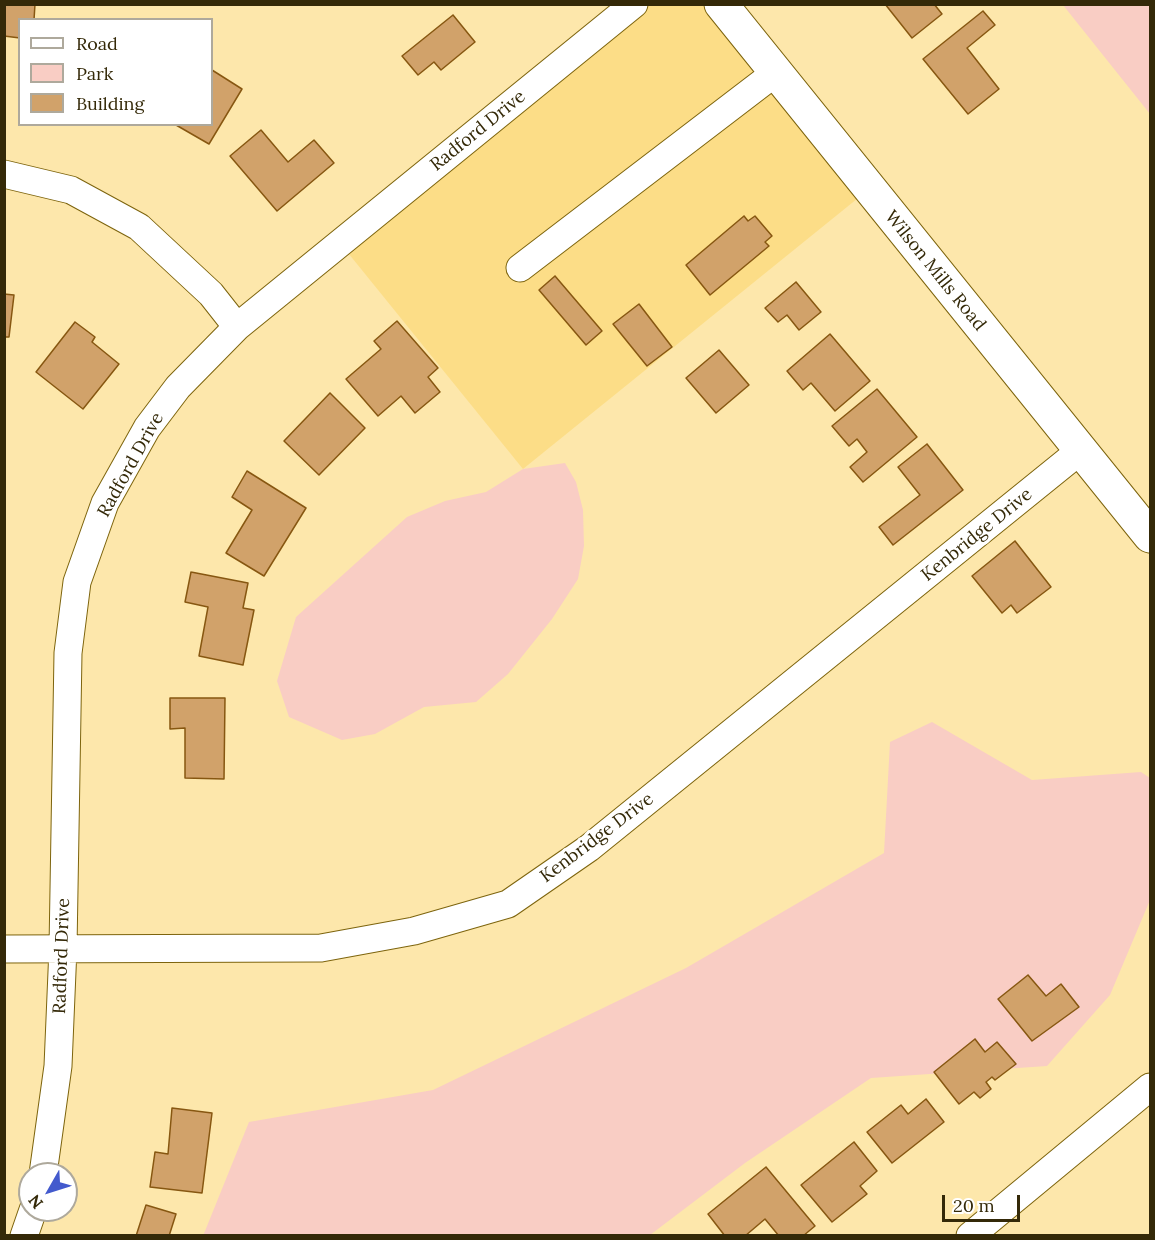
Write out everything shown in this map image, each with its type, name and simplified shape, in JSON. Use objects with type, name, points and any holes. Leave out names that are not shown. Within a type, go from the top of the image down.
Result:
[{"type":"main road","name":"Wilson Mills Road","points":[[721,4],[1150,536]]},
{"type":"street","name":"Radford Drive","points":[[45,1162],[58,1066],[63,948],[68,653],[77,582],[105,502],[147,428],[178,387],[237,327],[634,4]]},
{"type":"street","points":[[520,268],[775,73]]},
{"type":"street","points":[[4,174],[71,190],[139,227],[211,294],[237,327]]},
{"type":"street","name":"Kenbridge Drive","points":[[4,949],[321,948],[414,931],[508,904],[589,848],[1082,450]]},
{"type":"street","points":[[970,1236],[1150,1087]]},
{"type":"shaded area","points":[[635,5],[721,5],[868,190],[523,469],[340,243]]},
{"type":"green space","points":[[1063,5],[1150,5],[1150,114]]},
{"type":"green space","points":[[565,463],[576,482],[583,510],[584,546],[578,579],[552,619],[508,674],[476,702],[424,707],[375,734],[342,740],[289,717],[277,681],[296,617],[407,517],[445,501],[486,492],[523,469]]},
{"type":"green space","points":[[932,722],[1032,780],[1141,772],[1150,778],[1150,900],[1110,995],[1047,1066],[871,1078],[745,1163],[650,1235],[203,1236],[249,1122],[433,1090],[686,968],[884,853],[890,742]]},
{"type":"building","points":[[4,4],[35,4],[34,18],[18,18],[18,38],[4,36]]},
{"type":"building","points":[[885,4],[934,4],[942,14],[912,38]]},
{"type":"building","points":[[983,11],[995,25],[967,48],[999,89],[968,114],[923,59]]},
{"type":"building","points":[[453,15],[475,42],[441,70],[434,62],[418,75],[402,56]]},
{"type":"building","points":[[213,71],[242,89],[209,144],[178,126],[213,126]]},
{"type":"building","points":[[261,130],[288,162],[314,140],[334,163],[277,211],[230,156]]},
{"type":"building","points":[[744,216],[748,221],[755,216],[772,236],[765,242],[769,246],[710,295],[686,265]]},
{"type":"building","points":[[555,276],[602,331],[586,345],[539,290]]},
{"type":"building","points":[[796,282],[821,312],[799,330],[787,315],[778,322],[765,308]]},
{"type":"building","points":[[4,294],[14,295],[9,337],[4,337]]},
{"type":"building","points":[[639,304],[672,347],[647,366],[613,324]]},
{"type":"building","points":[[397,321],[438,368],[428,377],[440,392],[415,413],[401,396],[378,416],[346,379],[381,349],[374,341]]},
{"type":"building","points":[[75,322],[95,337],[92,342],[119,364],[83,409],[36,372]]},
{"type":"building","points":[[830,334],[870,381],[835,411],[811,383],[803,390],[787,371]]},
{"type":"building","points":[[719,350],[749,385],[716,413],[686,378]]},
{"type":"building","points":[[877,389],[917,437],[863,482],[850,467],[867,452],[857,439],[849,446],[832,426]]},
{"type":"building","points":[[330,393],[365,428],[319,475],[284,441]]},
{"type":"building","points":[[927,444],[963,490],[893,545],[879,527],[920,495],[898,467]]},
{"type":"building","points":[[247,471],[306,508],[264,576],[226,553],[252,510],[232,497]]},
{"type":"building","points":[[1015,541],[1051,587],[1017,613],[1011,605],[1002,613],[972,576]]},
{"type":"building","points":[[191,572],[248,583],[243,608],[254,610],[243,665],[199,656],[208,607],[185,602]]},
{"type":"building","points":[[170,698],[225,698],[224,779],[185,778],[185,728],[170,729]]},
{"type":"building","points":[[1028,975],[1046,996],[1061,984],[1079,1007],[1032,1041],[998,999]]},
{"type":"building","points":[[975,1039],[985,1052],[997,1042],[1016,1064],[995,1080],[992,1077],[986,1082],[991,1089],[980,1098],[974,1092],[959,1104],[934,1072]]},
{"type":"building","points":[[926,1099],[944,1122],[892,1163],[867,1132],[901,1105],[908,1114]]},
{"type":"building","points":[[172,1108],[212,1113],[202,1193],[150,1187],[155,1152],[168,1154]]},
{"type":"building","points":[[854,1142],[877,1171],[860,1186],[867,1194],[832,1222],[801,1185]]},
{"type":"building","points":[[766,1167],[815,1226],[803,1236],[779,1236],[765,1219],[745,1236],[725,1236],[708,1214]]},
{"type":"building","points":[[146,1205],[176,1214],[169,1236],[136,1236]]}]
